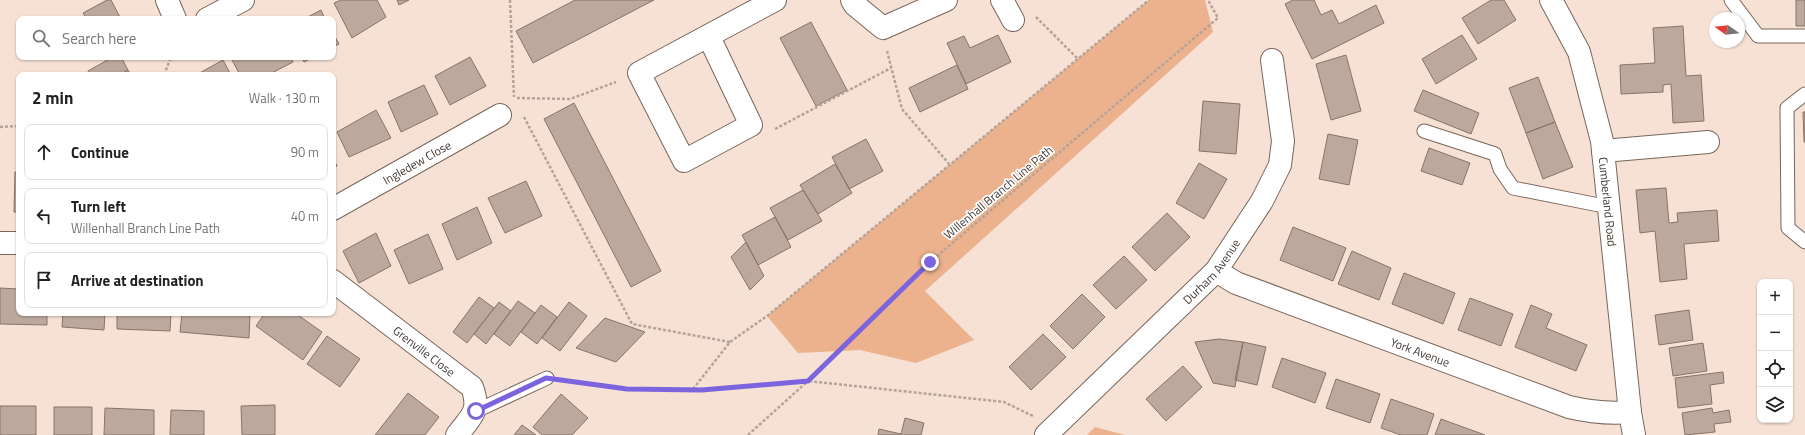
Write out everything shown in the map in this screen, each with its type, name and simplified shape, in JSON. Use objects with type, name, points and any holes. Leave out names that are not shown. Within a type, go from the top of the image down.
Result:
[{"type":"street","points":[[167,0],[174,16]]},
{"type":"street","points":[[213,16],[243,0]]},
{"type":"street","points":[[709,37],[750,124],[684,161],[639,73],[709,37],[775,0]]},
{"type":"street","points":[[852,0],[855,5],[883,28],[946,0]]},
{"type":"street","points":[[1002,0],[1012,20]]},
{"type":"street","name":"Cumberland Road","points":[[1551,0],[1579,52],[1602,141],[1630,412],[1634,435]]},
{"type":"street","name":"Durham Avenue","points":[[1050,430],[1216,271],[1262,201],[1280,165],[1283,141],[1272,60]]},
{"type":"street","name":"Ingledew Close","points":[[336,207],[509,110]]},
{"type":"street","points":[[1603,150],[1708,142]]},
{"type":"street","points":[[0,243],[16,243]]},
{"type":"street","name":"York Avenue","points":[[1216,271],[1236,284],[1569,407],[1599,413],[1630,412]]},
{"type":"street","name":"Grenville Close","points":[[336,283],[472,387],[476,399],[476,411]]},
{"type":"street","points":[[457,435],[476,411]]},
{"type":"lane","points":[[1731,0],[1758,36],[1805,36]]},
{"type":"lane","points":[[1805,94],[1787,108],[1788,228],[1805,242]]},
{"type":"lane","points":[[1424,131],[1495,154],[1500,169],[1512,188],[1608,207]]},
{"type":"lane","points":[[476,411],[546,378]]},
{"type":"path","points":[[509,110],[514,98],[510,0]]},
{"type":"path","points":[[693,389],[730,342],[767,316],[1149,0]]},
{"type":"path","name":"Willenhall Branch Line Path","points":[[748,435],[808,381],[930,262],[1218,18],[1208,0]]},
{"type":"path","points":[[1012,20],[1032,13],[1078,59]]},
{"type":"path","points":[[883,28],[891,68],[902,109],[950,165]]},
{"type":"path","points":[[165,72],[170,60]]},
{"type":"path","points":[[750,124],[772,131],[891,68]]},
{"type":"path","points":[[514,98],[570,99],[639,73]]},
{"type":"path","points":[[522,112],[632,324],[730,342]]},
{"type":"path","points":[[0,127],[16,126]]},
{"type":"path","points":[[546,378],[627,389],[693,389],[808,381],[1004,402],[1050,430]]},
{"type":"shaded area","points":[[1149,0],[1205,0],[1213,32],[925,291],[974,340],[916,363],[860,350],[798,353],[767,316]]},
{"type":"shaded area","points":[[1095,427],[1125,435],[1087,435]]},
{"type":"building","points":[[107,0],[111,0],[119,16],[85,16],[83,13]]},
{"type":"building","points":[[341,0],[377,0],[386,17],[352,38],[334,3]]},
{"type":"building","points":[[397,0],[409,0],[399,5]]},
{"type":"building","points":[[575,0],[654,0],[533,63],[516,31]]},
{"type":"building","points":[[1293,0],[1314,0],[1321,15],[1332,10],[1339,24],[1376,5],[1384,23],[1312,59],[1285,4]]},
{"type":"building","points":[[1491,0],[1504,0],[1516,20],[1478,44],[1462,18]]},
{"type":"building","points":[[1796,0],[1805,0],[1805,26],[1796,26]]},
{"type":"building","points":[[321,10],[324,16],[310,16]]},
{"type":"building","points":[[811,22],[847,90],[816,106],[780,38]]},
{"type":"building","points":[[1683,26],[1686,76],[1701,75],[1704,121],[1673,123],[1671,84],[1663,85],[1663,92],[1621,94],[1620,65],[1655,63],[1653,28]]},
{"type":"building","points":[[998,35],[1011,62],[966,84],[947,43],[964,36],[970,48]]},
{"type":"building","points":[[1462,35],[1477,59],[1436,84],[1422,59]]},
{"type":"building","points":[[336,38],[339,44],[336,46]]},
{"type":"building","points":[[1346,55],[1361,111],[1331,120],[1316,64]]},
{"type":"building","points":[[470,57],[486,86],[450,105],[435,76]]},
{"type":"building","points":[[108,60],[123,60],[128,70],[125,72],[88,71]]},
{"type":"building","points":[[223,60],[229,72],[201,72]]},
{"type":"building","points":[[232,60],[292,60],[293,62],[274,72],[238,72]]},
{"type":"building","points":[[957,65],[968,89],[920,112],[909,88]]},
{"type":"building","points":[[1538,77],[1555,122],[1526,133],[1509,88]]},
{"type":"building","points":[[424,85],[438,114],[401,132],[388,102]]},
{"type":"building","points":[[1423,90],[1479,113],[1471,134],[1414,111]]},
{"type":"building","points":[[1203,101],[1240,104],[1236,154],[1199,151]]},
{"type":"building","points":[[574,103],[661,271],[631,287],[544,119]]},
{"type":"building","points":[[376,110],[391,138],[349,157],[337,132]]},
{"type":"building","points":[[1803,112],[1805,112],[1805,142],[1804,142]]},
{"type":"building","points":[[1555,122],[1573,167],[1543,179],[1526,133]]},
{"type":"building","points":[[1328,134],[1358,140],[1349,185],[1319,179]]},
{"type":"building","points":[[866,139],[883,171],[849,189],[832,157]]},
{"type":"building","points":[[1429,148],[1470,163],[1462,185],[1421,171]]},
{"type":"building","points":[[1199,163],[1227,179],[1204,219],[1176,203]]},
{"type":"building","points":[[835,164],[852,193],[818,214],[800,185]]},
{"type":"building","points":[[15,172],[16,172],[16,212],[14,212]]},
{"type":"building","points":[[526,181],[542,216],[505,233],[488,198]]},
{"type":"building","points":[[1666,188],[1669,223],[1678,222],[1677,213],[1717,210],[1719,241],[1684,244],[1687,279],[1660,282],[1655,231],[1640,233],[1636,190]]},
{"type":"building","points":[[803,190],[822,221],[788,240],[770,208]]},
{"type":"building","points":[[477,207],[492,243],[457,260],[442,224]]},
{"type":"building","points":[[1167,213],[1190,237],[1155,271],[1132,247]]},
{"type":"building","points":[[775,217],[791,247],[758,265],[742,235]]},
{"type":"building","points":[[1293,227],[1346,248],[1333,281],[1280,260]]},
{"type":"building","points":[[376,233],[391,266],[359,283],[343,251]]},
{"type":"building","points":[[428,234],[443,269],[409,284],[394,250]]},
{"type":"building","points":[[746,242],[764,276],[750,290],[731,257]]},
{"type":"building","points":[[1352,251],[1391,268],[1379,300],[1338,284]]},
{"type":"building","points":[[1124,256],[1147,280],[1116,309],[1093,285]]},
{"type":"building","points":[[1404,273],[1455,293],[1443,324],[1392,304]]},
{"type":"building","points":[[0,288],[16,289],[16,316],[47,316],[47,325],[0,324]]},
{"type":"building","points":[[1082,294],[1105,317],[1073,349],[1050,326]]},
{"type":"building","points":[[479,297],[494,308],[467,343],[453,332]]},
{"type":"building","points":[[1470,298],[1513,314],[1501,346],[1458,330]]},
{"type":"building","points":[[518,301],[535,313],[510,346],[494,334]]},
{"type":"building","points":[[499,302],[511,311],[486,344],[474,334]]},
{"type":"building","points":[[569,302],[587,316],[560,351],[542,338]]},
{"type":"building","points":[[541,305],[557,317],[537,344],[521,332]]},
{"type":"building","points":[[1531,305],[1552,314],[1546,328],[1587,345],[1576,371],[1515,347]]},
{"type":"building","points":[[1689,310],[1693,340],[1659,345],[1655,315]]},
{"type":"building","points":[[63,316],[105,316],[104,330],[62,327]]},
{"type":"building","points":[[117,316],[171,316],[170,331],[117,329]]},
{"type":"building","points":[[182,316],[250,316],[249,338],[180,332]]},
{"type":"building","points":[[263,316],[299,316],[322,332],[303,360],[256,326]]},
{"type":"building","points":[[605,318],[645,332],[616,362],[576,348]]},
{"type":"building","points":[[1043,334],[1066,357],[1031,390],[1009,367]]},
{"type":"building","points":[[327,336],[360,359],[340,387],[307,364]]},
{"type":"building","points":[[1219,339],[1243,342],[1235,387],[1213,383],[1195,342]]},
{"type":"building","points":[[1243,342],[1266,347],[1257,385],[1235,380]]},
{"type":"building","points":[[1703,343],[1707,371],[1673,376],[1669,348]]},
{"type":"building","points":[[1282,358],[1326,373],[1315,403],[1272,387]]},
{"type":"building","points":[[1183,366],[1202,387],[1166,421],[1146,399]]},
{"type":"building","points":[[1723,372],[1724,383],[1710,385],[1712,404],[1678,408],[1675,378]]},
{"type":"building","points":[[1336,379],[1380,394],[1370,423],[1326,408]]},
{"type":"building","points":[[408,393],[439,417],[425,435],[375,435]]},
{"type":"building","points":[[561,394],[588,418],[572,435],[542,435],[533,427]]},
{"type":"building","points":[[1391,399],[1434,414],[1427,435],[1401,435],[1381,428]]},
{"type":"building","points":[[275,405],[275,435],[242,435],[241,406]]},
{"type":"building","points":[[0,406],[36,406],[36,435],[0,435]]},
{"type":"building","points":[[54,407],[92,407],[92,435],[54,435]]},
{"type":"building","points":[[105,408],[154,410],[154,435],[104,435]]},
{"type":"building","points":[[1712,408],[1713,413],[1729,410],[1731,422],[1714,424],[1715,432],[1685,435],[1682,413]]},
{"type":"building","points":[[171,410],[204,411],[204,435],[170,435]]},
{"type":"building","points":[[905,418],[924,423],[921,435],[878,435],[879,429],[901,434]]},
{"type":"building","points":[[1441,419],[1485,435],[1435,435]]},
{"type":"building","points":[[522,425],[536,435],[514,435]]},
{"type":"route","points":[[476,411],[546,378],[627,389],[702,390],[808,381],[930,262]]}]
